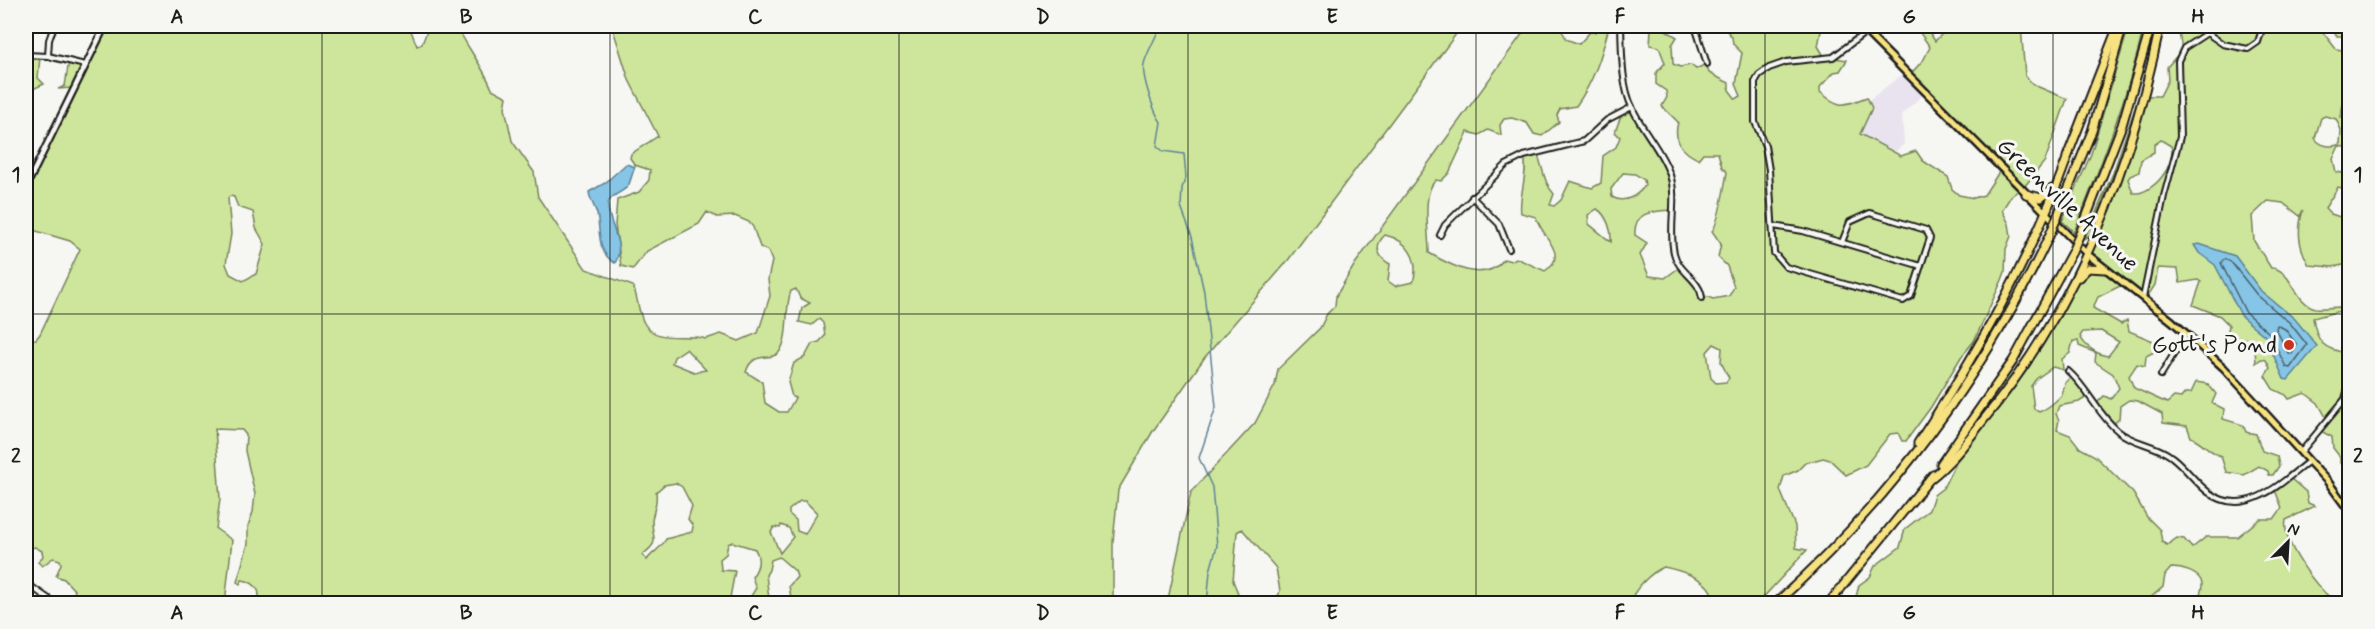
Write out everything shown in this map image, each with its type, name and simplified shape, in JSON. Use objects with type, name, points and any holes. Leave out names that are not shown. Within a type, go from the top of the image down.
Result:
[{"type":"highway","points":[[1897,477],[1979,348],[2045,213],[2118,26]]},
{"type":"highway","points":[[1775,603],[1836,545],[1897,477],[1935,428],[1978,366],[2020,293],[2058,215],[2092,130],[2123,26]]},
{"type":"highway","points":[[1828,603],[1930,479],[2005,374],[2079,236],[2117,139],[2151,26]]},
{"type":"highway","points":[[1930,479],[1953,458],[2006,393],[2032,355],[2066,296],[2087,254],[2130,143],[2160,26]]},
{"type":"highway","points":[[2026,194],[2038,198],[2048,195],[2069,153]]},
{"type":"highway","points":[[2066,296],[2084,270],[2092,267],[2105,268]]},
{"type":"main road","name":"Greenville Avenue","points":[[1860,26],[2087,254],[2187,334],[2224,368],[2309,461],[2349,512]]},
{"type":"street","points":[[48,56],[49,40],[54,26]]},
{"type":"street","points":[[26,187],[105,26]]},
{"type":"street","points":[[1621,26],[1626,79],[1632,107],[1670,175],[1674,254],[1682,271],[1700,287],[1702,298]]},
{"type":"street","points":[[1695,26],[1707,64]]},
{"type":"street","points":[[2143,298],[2164,196],[2180,137],[2178,61],[2184,48],[2207,33],[2210,26]]},
{"type":"street","points":[[2207,33],[2223,44],[2248,49],[2258,42],[2263,26]]},
{"type":"street","points":[[1842,242],[1850,222],[1861,215],[1874,213],[1926,230],[1930,238],[1913,292],[1903,301],[1786,267],[1774,253],[1766,146],[1755,122],[1753,96],[1755,82],[1759,75],[1769,68],[1786,62],[1833,57],[1866,32]]},
{"type":"street","points":[[26,55],[48,56],[85,65]]},
{"type":"street","points":[[1440,235],[1444,225],[1508,164],[1524,156],[1584,141],[1607,120],[1632,107]]},
{"type":"street","points":[[1472,197],[1499,224],[1509,249]]},
{"type":"street","points":[[1773,226],[1786,226],[1921,266]]},
{"type":"street","points":[[2161,375],[2187,334]]},
{"type":"street","points":[[2068,371],[2078,379],[2097,408],[2118,431],[2164,451],[2209,493],[2222,500],[2236,502],[2257,498],[2283,483],[2309,461]]},
{"type":"street","points":[[2301,452],[2348,395],[2349,381]]},
{"type":"street","points":[[26,584],[56,603]]},
{"type":"street","points":[[26,601],[33,589]]},
{"type":"shaded area","points":[[1904,73],[1924,94],[1902,114],[1904,144],[1894,153],[1860,134],[1872,108],[1869,100]]},
{"type":"green space","points":[[105,26],[409,26],[417,46],[422,44],[429,26],[457,26],[492,89],[507,97],[505,108],[512,141],[534,172],[538,197],[586,269],[633,286],[644,323],[656,334],[706,339],[721,334],[739,341],[758,333],[770,296],[768,279],[772,261],[768,251],[760,247],[749,222],[735,216],[717,217],[707,212],[699,224],[647,251],[633,269],[621,266],[615,225],[617,200],[639,192],[649,180],[650,170],[635,165],[630,158],[631,154],[658,136],[629,80],[612,26],[1462,26],[1286,263],[1205,357],[1153,431],[1118,490],[1113,542],[1113,603],[792,603],[789,586],[797,577],[795,571],[779,557],[771,560],[766,575],[769,599],[758,601],[751,596],[756,588],[752,577],[758,564],[757,553],[755,549],[732,542],[728,544],[726,554],[720,559],[721,570],[735,571],[729,603],[255,603],[253,600],[258,600],[259,592],[255,586],[242,580],[240,584],[237,582],[248,544],[248,526],[253,512],[255,494],[245,451],[246,435],[242,430],[215,429],[220,499],[216,529],[232,540],[225,603],[69,603],[75,591],[64,579],[56,576],[61,564],[60,560],[53,558],[42,566],[38,562],[43,556],[42,551],[35,547],[26,549],[26,340],[36,339],[40,334],[80,249],[70,241],[26,228],[26,187],[72,88],[58,89],[65,86],[69,60],[85,64]],"holes":[[[234,197],[238,207],[253,212],[256,228],[265,244],[256,274],[243,281],[230,274],[226,264],[231,234],[228,198]],[[796,289],[800,298],[810,303],[802,308],[799,322],[812,325],[819,319],[823,323],[825,336],[819,342],[812,344],[805,357],[794,363],[788,382],[792,397],[795,398],[787,412],[779,412],[765,403],[762,382],[746,372],[753,361],[772,356],[780,351],[785,337],[791,291]],[[686,349],[706,370],[694,372],[672,363],[674,357]],[[676,483],[682,487],[692,506],[688,519],[693,526],[692,532],[666,539],[647,560],[642,555],[654,543],[652,521],[656,492],[664,485]],[[800,501],[805,501],[817,513],[805,534],[797,531],[796,520],[789,514],[789,510]],[[781,525],[789,528],[793,537],[780,553],[771,532],[774,527],[780,528]]]},
{"type":"green space","points":[[1528,26],[1556,27],[1566,39],[1579,44],[1590,32],[1595,32],[1597,26],[1609,26],[1588,87],[1576,106],[1560,109],[1557,115],[1559,122],[1542,136],[1534,134],[1527,123],[1512,118],[1504,119],[1500,125],[1501,135],[1488,130],[1479,135],[1468,132],[1449,173],[1441,181],[1436,180],[1431,186],[1427,203],[1429,253],[1467,270],[1487,271],[1496,267],[1504,259],[1511,261],[1516,258],[1545,271],[1552,265],[1555,252],[1536,217],[1521,213],[1524,156],[1537,153],[1546,180],[1554,194],[1550,205],[1554,206],[1561,200],[1570,181],[1592,188],[1601,183],[1603,156],[1616,147],[1620,137],[1615,132],[1622,113],[1630,109],[1666,167],[1671,184],[1672,210],[1646,214],[1637,221],[1635,227],[1635,235],[1647,243],[1640,255],[1649,276],[1665,278],[1680,267],[1702,288],[1702,295],[1713,299],[1729,296],[1734,287],[1727,266],[1718,257],[1721,244],[1712,231],[1719,213],[1727,172],[1722,167],[1718,153],[1703,153],[1698,159],[1687,153],[1680,145],[1677,134],[1678,122],[1662,106],[1667,97],[1666,91],[1656,84],[1656,73],[1665,63],[1659,47],[1650,45],[1651,29],[1659,26],[1677,37],[1672,45],[1673,64],[1680,67],[1691,65],[1696,69],[1706,64],[1709,73],[1729,83],[1729,90],[1736,99],[1741,96],[1736,84],[1742,53],[1733,44],[1732,37],[1723,26],[1822,26],[1818,46],[1824,56],[1847,60],[1840,71],[1834,72],[1820,87],[1820,92],[1832,101],[1842,104],[1867,97],[1872,108],[1860,134],[1901,156],[1916,151],[1923,161],[1948,177],[1952,189],[1959,195],[1974,198],[1984,195],[1999,172],[1908,77],[1924,59],[1930,47],[1915,26],[1925,26],[1935,41],[1950,26],[2021,26],[2025,76],[2034,85],[2067,99],[2045,161],[2020,192],[2011,196],[2002,210],[2009,224],[2011,236],[2006,249],[2005,272],[1974,341],[1906,441],[1902,441],[1898,433],[1890,434],[1866,465],[1846,475],[1830,460],[1823,458],[1805,463],[1798,470],[1784,476],[1780,490],[1795,526],[1796,548],[1807,550],[1758,603],[1718,603],[1708,587],[1699,579],[1664,567],[1643,582],[1630,603],[1275,603],[1280,591],[1276,568],[1242,529],[1237,532],[1233,581],[1242,603],[1167,604],[1191,492],[1255,423],[1275,385],[1278,369],[1320,328],[1327,314],[1335,306],[1336,296],[1355,264]],"holes":[[[1623,173],[1635,174],[1644,180],[1645,185],[1635,195],[1621,200],[1612,197],[1611,189]],[[1597,209],[1604,215],[1610,228],[1611,242],[1589,224],[1588,215]],[[1385,235],[1406,246],[1415,266],[1413,282],[1395,286],[1388,281],[1390,264],[1382,258],[1378,251]],[[1714,344],[1722,348],[1721,362],[1729,378],[1726,382],[1716,383],[1711,378],[1707,352]]]},
{"type":"green space","points":[[2129,26],[2144,26],[2138,52],[2113,130],[2074,232],[2062,221],[2091,154]]},
{"type":"green space","points":[[2178,26],[2349,26],[2345,36],[2337,36],[2332,28],[2325,27],[2322,31],[2336,49],[2349,51],[2349,93],[2344,93],[2341,117],[2349,120],[2349,148],[2339,146],[2333,159],[2336,172],[2349,174],[2349,190],[2338,187],[2325,208],[2331,214],[2349,220],[2349,264],[2332,267],[2309,265],[2300,238],[2303,210],[2300,216],[2283,203],[2268,201],[2252,216],[2254,241],[2271,268],[2284,274],[2309,305],[2316,308],[2340,307],[2344,310],[2313,318],[2316,333],[2322,343],[2332,349],[2347,353],[2349,357],[2350,464],[2347,467],[2340,463],[2340,457],[2333,448],[2332,437],[2319,430],[2327,419],[2318,403],[2305,393],[2289,399],[2286,395],[2273,389],[2265,376],[2270,368],[2266,360],[2261,359],[2256,363],[2255,349],[2244,338],[2230,343],[2226,341],[2229,325],[2220,316],[2193,305],[2201,282],[2198,280],[2180,283],[2178,269],[2158,268],[2155,285],[2144,302],[2122,285],[2098,297],[2093,308],[2121,324],[2127,320],[2129,331],[2153,341],[2152,347],[2156,351],[2146,356],[2145,366],[2137,364],[2129,376],[2134,388],[2167,403],[2174,397],[2181,398],[2185,393],[2191,393],[2196,382],[2208,384],[2216,394],[2212,403],[2224,409],[2223,419],[2243,425],[2246,432],[2256,434],[2262,451],[2277,456],[2279,466],[2273,475],[2269,475],[2268,471],[2259,466],[2244,475],[2226,472],[2221,456],[2191,437],[2187,426],[2163,423],[2162,414],[2138,401],[2129,400],[2120,406],[2119,419],[2111,426],[2095,405],[2104,396],[2111,399],[2119,388],[2113,374],[2095,362],[2096,353],[2079,346],[2078,341],[2073,341],[2070,353],[2062,359],[2063,370],[2053,367],[2036,379],[2031,386],[2034,409],[2039,412],[2046,409],[2062,395],[2065,383],[2071,376],[2087,397],[2079,402],[2059,406],[2056,414],[2059,420],[2057,430],[2070,435],[2080,448],[2095,456],[2133,493],[2147,517],[2160,530],[2162,542],[2167,545],[2177,538],[2184,539],[2192,548],[2206,537],[2237,537],[2260,519],[2274,519],[2282,508],[2275,490],[2290,478],[2306,492],[2308,503],[2315,506],[2286,520],[2286,529],[2294,551],[2325,593],[2332,599],[2349,598],[2349,603],[2198,603],[2202,586],[2200,579],[2189,571],[2171,568],[2165,575],[2163,587],[2144,603],[1848,604],[1856,597],[1859,585],[1870,577],[1875,566],[1900,547],[1905,529],[1929,510],[1934,495],[1943,488],[1956,462],[1987,422],[2042,333],[2092,234],[2085,238],[2113,173],[2138,99],[2129,134],[2092,233],[2107,201],[2145,96],[2160,96],[2168,80],[2167,67],[2182,50]],"holes":[[[2325,116],[2336,119],[2341,130],[2340,144],[2326,146],[2315,138],[2321,118]],[[2161,140],[2171,146],[2172,153],[2167,169],[2162,177],[2148,189],[2133,193],[2128,179],[2139,172],[2141,160],[2154,152],[2154,145]],[[2101,331],[2119,342],[2108,356],[2100,354],[2085,343],[2080,336],[2083,332]]]},
{"type":"green space","points":[[28,56],[40,57],[38,78],[44,84],[26,92]]},
{"type":"water","points":[[626,164],[635,167],[629,184],[610,199],[608,206],[619,249],[615,263],[602,247],[597,214],[589,192],[605,183]]},
{"type":"water","points":[[2199,244],[2235,256],[2261,291],[2295,319],[2317,346],[2288,380],[2284,379],[2265,336],[2242,317],[2215,265],[2199,253],[2194,245]]},
{"type":"waterway","points":[[1160,26],[1145,60],[1144,76],[1152,103],[1161,122],[1157,146],[1163,151],[1184,154],[1186,177],[1182,188],[1181,207],[1192,237],[1204,292],[1216,407],[1199,458],[1212,487],[1217,546],[1210,571],[1207,604]]},
{"type":"place","name":"Gott's Pond","points":[[2289,345]]}]
